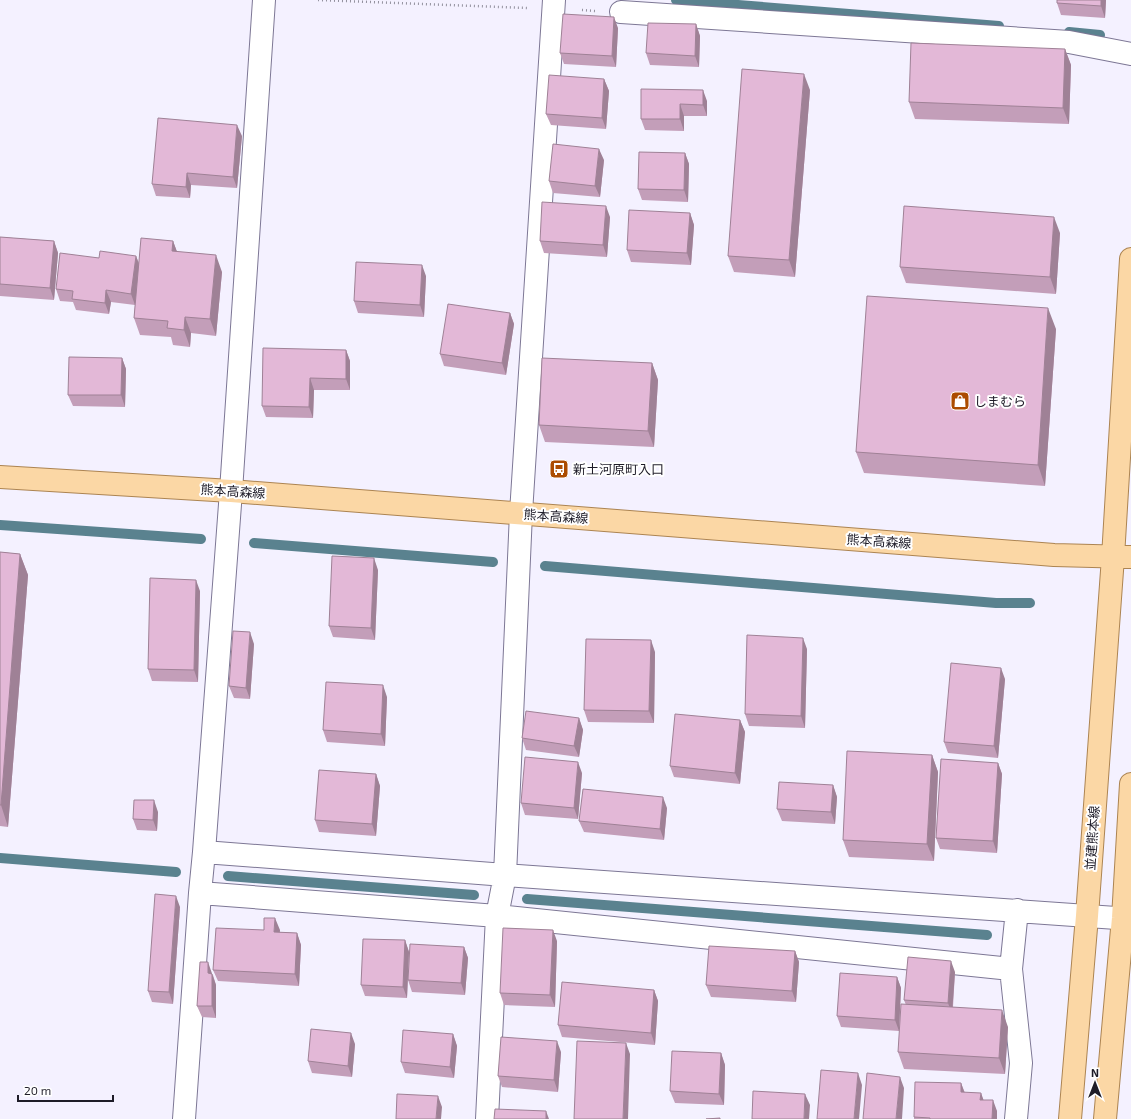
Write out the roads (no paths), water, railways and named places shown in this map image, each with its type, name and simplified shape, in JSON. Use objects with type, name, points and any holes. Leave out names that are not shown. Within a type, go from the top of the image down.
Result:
[{"type":"main road","points":[[1122,557],[1131,259]]},
{"type":"main road","name":"熊本高森線","points":[[0,477],[231,491],[1054,555],[1122,557]]},
{"type":"main road","name":"並建熊本線","points":[[1070,1119],[1087,916],[1122,557]]},
{"type":"main road","points":[[1105,1119],[1109,1064],[1127,918],[1131,784]]},
{"type":"street","points":[[184,1119],[231,491],[264,0]]},
{"type":"street","points":[[487,1119],[497,916],[505,875],[521,513],[553,5]]},
{"type":"street","points":[[621,12],[1069,42],[1131,54]]},
{"type":"street","points":[[204,852],[505,875],[1127,918]]},
{"type":"street","points":[[200,893],[497,916],[1011,969]]},
{"type":"street","points":[[1016,1119],[1021,1063],[1011,969],[1017,910]]},
{"type":"waterway","points":[[676,0],[999,26]]},
{"type":"waterway","points":[[1069,32],[1100,35]]},
{"type":"waterway","points":[[0,525],[201,539]]},
{"type":"waterway","points":[[254,543],[493,562]]},
{"type":"waterway","points":[[545,566],[996,603],[1030,603]]},
{"type":"waterway","points":[[0,858],[176,872]]},
{"type":"waterway","points":[[228,876],[474,895]]},
{"type":"waterway","points":[[527,899],[987,935]]},
{"type":"place","name":"しまむら","points":[[960,401]]},
{"type":"place","name":"新土河原町入口","points":[[559,469]]}]
